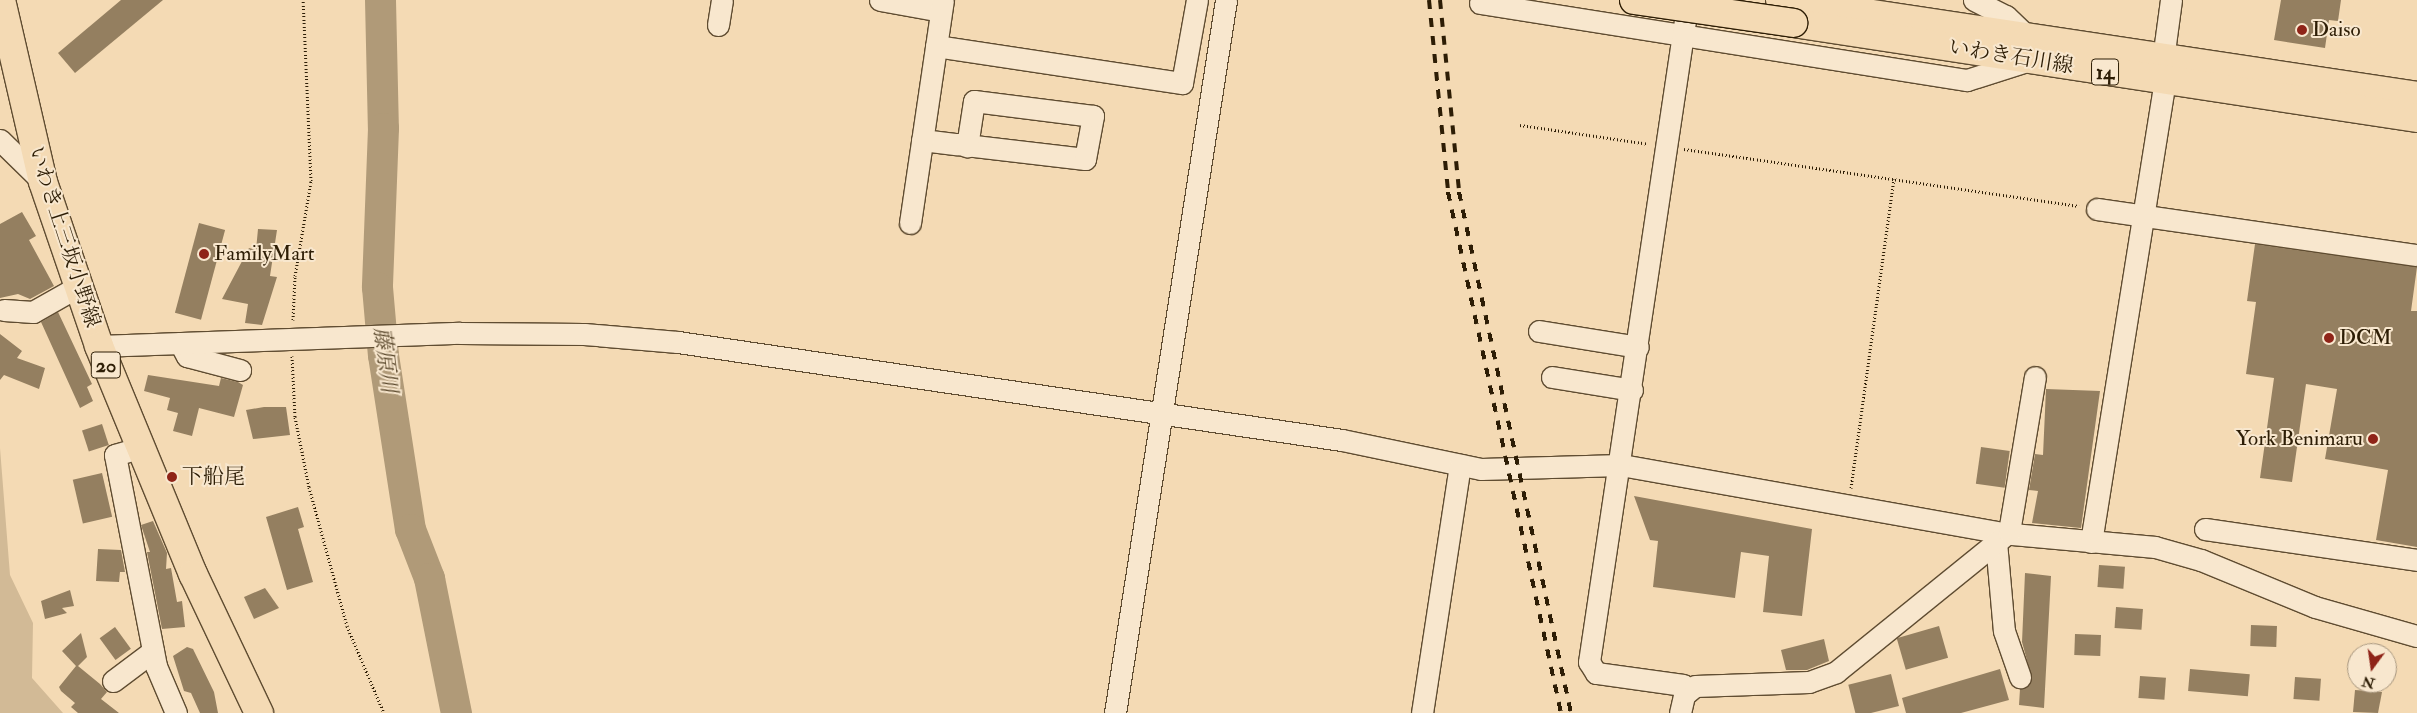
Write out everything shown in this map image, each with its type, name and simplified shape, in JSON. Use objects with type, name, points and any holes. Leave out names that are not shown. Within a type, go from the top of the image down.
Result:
[{"type":"main road","name":"いわき上三坂小野線","points":[[0,0],[43,182],[99,346],[139,448],[259,713]]},
{"type":"main road","name":"いわき石川線","points":[[1634,0],[1789,8],[2030,50],[2164,70],[2417,118]]},
{"type":"main road","name":"いわき石川線","points":[[2164,70],[2417,96]]},
{"type":"street","points":[[718,25],[722,0]]},
{"type":"street","points":[[880,0],[942,5],[910,223]]},
{"type":"street","points":[[936,46],[1182,83],[1197,0]]},
{"type":"street","points":[[1115,713],[1157,428],[1163,415],[1226,0]]},
{"type":"street","points":[[1687,690],[1683,684],[1590,670],[1688,0]]},
{"type":"street","points":[[1480,3],[1683,33],[1967,80],[2030,50],[2006,16],[1974,0]]},
{"type":"street","points":[[2091,542],[2144,216],[2164,70],[2171,0]]},
{"type":"street","points":[[922,140],[967,146],[1085,159],[1093,116],[974,101],[967,146]]},
{"type":"street","points":[[2,145],[43,182]]},
{"type":"street","points":[[2097,209],[2417,255]]},
{"type":"street","points":[[4,310],[33,312],[79,286]]},
{"type":"street","points":[[1539,330],[1638,347]]},
{"type":"street","points":[[99,346],[296,341],[460,333],[584,334],[678,342],[1342,440],[1460,464],[1526,470],[1620,465],[1849,504],[2003,537],[2156,547],[2201,560],[2315,607],[2417,636]]},
{"type":"street","points":[[180,343],[187,356],[240,370]]},
{"type":"street","points":[[2020,677],[2004,631],[2003,537],[2035,376]]},
{"type":"street","points":[[1552,377],[1632,390]]},
{"type":"street","points":[[139,448],[116,455],[153,652],[176,713]]},
{"type":"street","points":[[1422,713],[1460,464]]},
{"type":"street","points":[[2205,529],[2417,560]]},
{"type":"street","points":[[1687,690],[1825,678],[2003,537]]},
{"type":"street","points":[[113,680],[153,652]]},
{"type":"street","points":[[1680,713],[1687,690]]},
{"type":"path","points":[[303,0],[311,181],[295,276],[295,417],[309,487],[347,626],[384,713]]},
{"type":"path","points":[[1520,125],[2097,209]]},
{"type":"path","points":[[1849,504],[1894,179]]},
{"type":"shaded area","points":[[0,448],[10,575],[33,623],[32,678],[63,713],[0,713]]},
{"type":"building","points":[[121,0],[163,0],[75,73],[58,53]]},
{"type":"building","name":"Daiso","points":[[2281,0],[2341,0],[2338,21],[2329,20],[2325,48],[2274,40]]},
{"type":"building","points":[[22,212],[36,236],[29,240],[54,286],[30,299],[18,294],[0,298],[0,224]]},
{"type":"building","points":[[199,223],[225,230],[201,320],[175,313]]},
{"type":"building","points":[[258,229],[277,230],[270,276],[277,277],[262,325],[245,323],[248,304],[222,299],[249,248],[256,250]]},
{"type":"building","name":"DCM","points":[[2255,244],[2417,267],[2411,311],[2417,311],[2417,547],[2376,540],[2388,470],[2325,459],[2337,389],[2306,384],[2292,482],[2260,478],[2274,378],[2246,374],[2256,302],[2247,301]]},
{"type":"building","points":[[58,312],[92,384],[87,387],[93,401],[80,408],[41,322]]},
{"type":"building","points":[[0,334],[22,351],[17,358],[45,368],[39,389],[4,375],[0,380]]},
{"type":"building","points":[[148,375],[219,386],[221,378],[238,382],[243,385],[234,417],[199,408],[192,436],[173,431],[178,413],[167,410],[170,398],[144,391]]},
{"type":"building","points":[[2046,389],[2100,391],[2081,528],[2032,523],[2038,491],[2029,490],[2035,454],[2043,455]]},
{"type":"building","points":[[264,407],[286,407],[290,435],[253,439],[246,410]]},
{"type":"building","points":[[102,424],[109,445],[89,451],[82,430]]},
{"type":"building","points":[[1981,447],[2010,451],[2005,488],[1976,484]]},
{"type":"building","points":[[102,473],[112,517],[83,524],[73,480]]},
{"type":"building","points":[[1634,496],[1812,529],[1802,616],[1763,612],[1769,556],[1741,552],[1735,598],[1653,587],[1658,541],[1650,540]]},
{"type":"building","points":[[298,507],[304,527],[298,529],[313,582],[287,590],[266,517]]},
{"type":"building","points":[[153,521],[167,553],[166,569],[171,568],[177,602],[182,601],[185,627],[162,629],[147,552],[150,552],[141,525]]},
{"type":"building","points":[[98,549],[121,550],[125,572],[120,572],[119,582],[96,581]]},
{"type":"building","points":[[2099,565],[2125,567],[2123,589],[2097,587]]},
{"type":"building","points":[[2025,573],[2051,576],[2044,708],[2019,705],[2020,689],[2032,679],[2022,642]]},
{"type":"building","points":[[265,588],[279,608],[254,619],[244,597]]},
{"type":"building","points":[[70,590],[74,606],[62,608],[67,613],[45,619],[41,601]]},
{"type":"building","points":[[2116,607],[2143,609],[2141,630],[2115,628]]},
{"type":"building","points":[[2251,625],[2277,626],[2276,647],[2250,646]]},
{"type":"building","points":[[1939,626],[1948,658],[1906,670],[1897,638]]},
{"type":"building","points":[[115,627],[131,649],[115,660],[100,638]]},
{"type":"building","points":[[81,633],[87,657],[78,666],[107,692],[101,699],[119,713],[78,713],[71,707],[75,703],[59,687],[76,666],[62,651]]},
{"type":"building","points":[[2075,634],[2101,635],[2100,656],[2074,655]]},
{"type":"building","points":[[1824,639],[1829,661],[1807,670],[1786,670],[1781,650]]},
{"type":"building","points":[[187,647],[193,649],[214,692],[218,713],[200,713],[191,693],[184,691],[173,656]]},
{"type":"building","points":[[2000,669],[2009,700],[1961,713],[1906,713],[1902,698]]},
{"type":"building","points":[[2190,669],[2250,674],[2248,696],[2188,691]]},
{"type":"building","points":[[1891,674],[1899,706],[1871,713],[1855,713],[1848,685]]},
{"type":"building","points":[[2140,676],[2166,678],[2164,700],[2138,698]]},
{"type":"building","points":[[2295,677],[2321,679],[2319,701],[2293,699]]},
{"type":"building","points":[[2355,693],[2382,693],[2378,713],[2353,712]]},
{"type":"waterway","name":"藤原川","points":[[380,0],[383,128],[377,287],[383,355],[410,529],[429,578],[456,713]]},
{"type":"railway","points":[[1429,0],[1448,192],[1561,713]]},
{"type":"railway","points":[[1440,0],[1459,192],[1571,713]]},
{"type":"place","name":"Daiso","points":[[2302,30]]},
{"type":"place","name":"FamilyMart","points":[[204,254]]},
{"type":"place","name":"DCM","points":[[2329,338]]},
{"type":"place","name":"York Benimaru","points":[[2373,439]]},
{"type":"place","name":"下船尾","points":[[172,477]]}]
